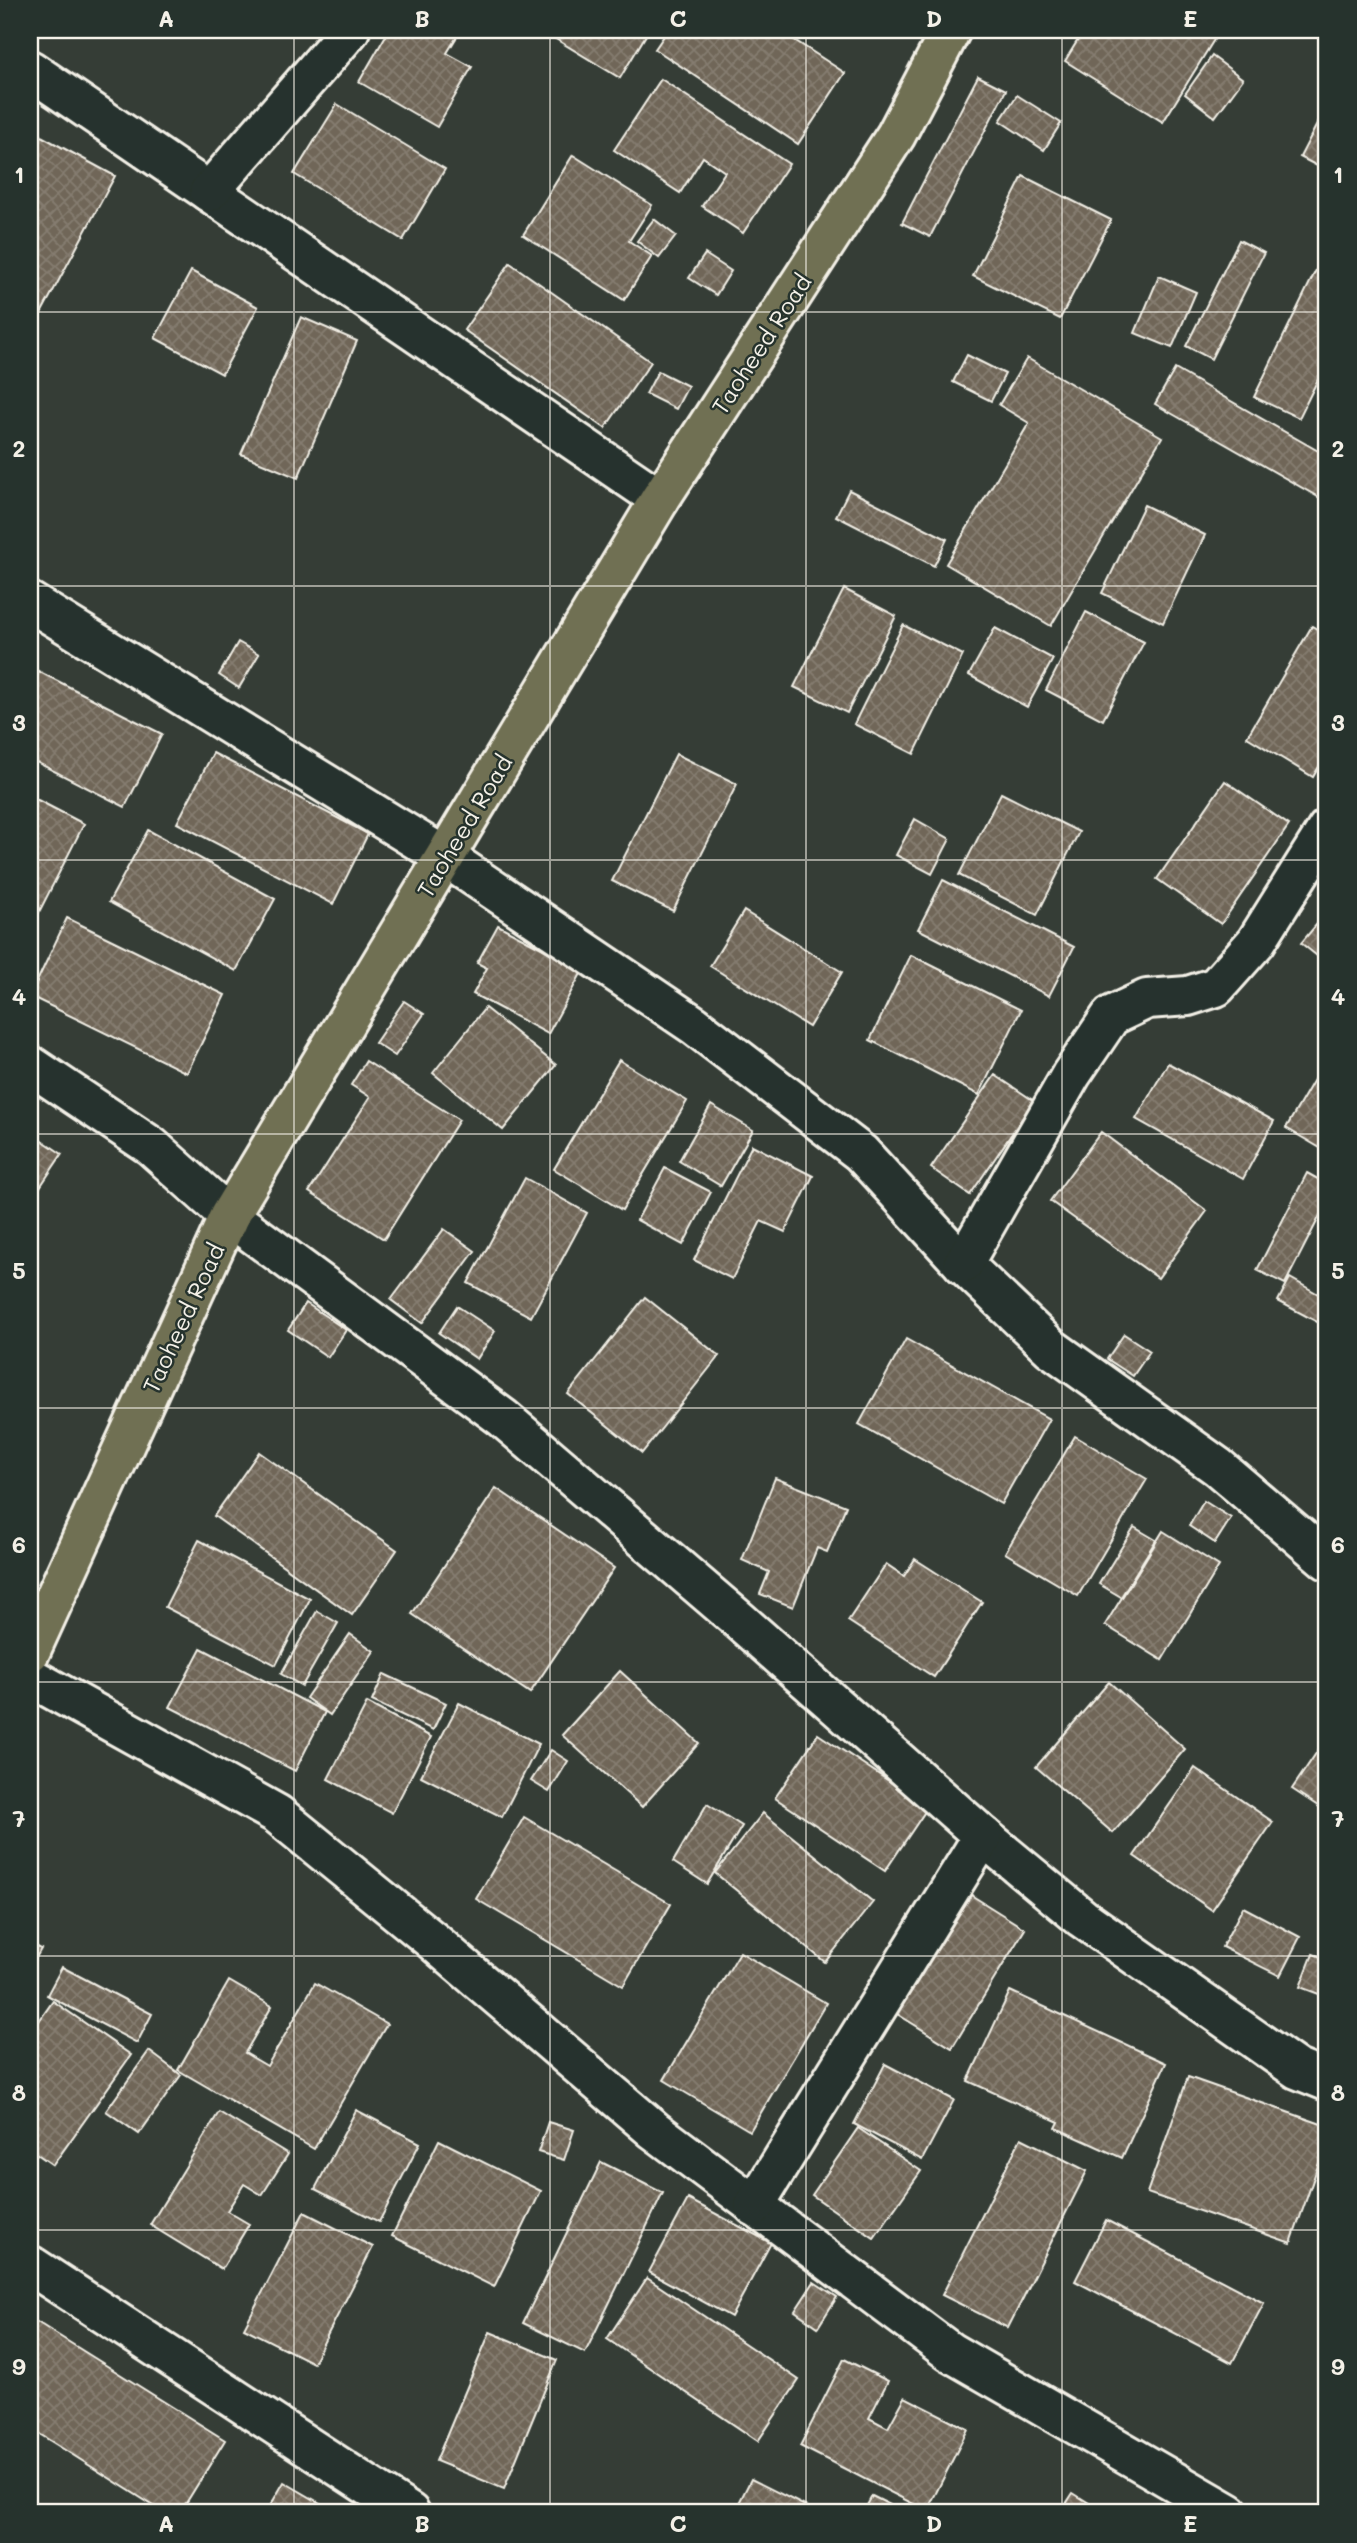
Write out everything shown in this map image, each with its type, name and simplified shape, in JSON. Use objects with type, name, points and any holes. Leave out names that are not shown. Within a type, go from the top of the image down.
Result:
[{"type":"main road","name":"Taoheed Road","points":[[30,1652],[229,1216],[660,499],[895,135],[951,30]]},
{"type":"street","points":[[209,192],[350,30]]},
{"type":"street","points":[[30,70],[660,499]]},
{"type":"street","points":[[30,602],[445,857],[694,1025],[861,1153],[963,1264],[1051,1348],[1218,1467],[1327,1560]]},
{"type":"street","points":[[963,1264],[1071,1075],[1111,1016],[1147,999],[1188,996],[1216,987],[1256,942],[1327,829]]},
{"type":"street","points":[[30,1065],[152,1146],[229,1216],[503,1418],[740,1621],[983,1836],[1093,1926],[1297,2069],[1327,2081]]},
{"type":"street","points":[[30,1677],[277,1814],[433,1941],[654,2130],[950,2352],[1229,2513]]},
{"type":"street","points":[[754,2206],[983,1836]]},
{"type":"street","points":[[30,2265],[410,2513]]},
{"type":"building","points":[[389,30],[461,30],[447,53],[472,67],[437,127],[359,82]]},
{"type":"building","points":[[541,30],[649,30],[620,78]]},
{"type":"building","points":[[668,30],[779,30],[845,73],[798,144],[655,49]]},
{"type":"building","points":[[1084,30],[1220,30],[1163,122],[1065,61]]},
{"type":"building","points":[[1212,56],[1243,79],[1215,117],[1185,94]]},
{"type":"building","points":[[978,76],[1006,90],[930,237],[902,223]]},
{"type":"building","points":[[661,79],[789,164],[743,233],[702,206],[725,172],[703,157],[680,193],[614,150]]},
{"type":"building","points":[[1017,95],[1061,123],[1044,150],[1000,121]]},
{"type":"building","points":[[337,104],[445,169],[403,240],[294,174]]},
{"type":"building","points":[[1327,105],[1327,171],[1300,157]]},
{"type":"building","points":[[30,130],[115,176],[30,334]]},
{"type":"building","points":[[573,155],[652,205],[629,241],[652,256],[624,300],[523,235]]},
{"type":"building","points":[[1023,176],[1111,220],[1060,319],[973,276]]},
{"type":"building","points":[[654,219],[676,236],[659,258],[637,241]]},
{"type":"building","points":[[1239,240],[1264,253],[1211,359],[1186,346]]},
{"type":"building","points":[[705,254],[731,271],[716,295],[689,278]]},
{"type":"building","points":[[510,263],[651,362],[605,428],[464,330]]},
{"type":"building","points":[[1316,270],[1327,275],[1327,361],[1299,418],[1254,397]]},
{"type":"building","points":[[191,271],[258,307],[222,374],[155,338]]},
{"type":"building","points":[[1159,276],[1196,292],[1172,348],[1135,333]]},
{"type":"building","points":[[301,317],[357,341],[298,478],[241,454]]},
{"type":"building","points":[[967,355],[1005,374],[991,401],[953,382]]},
{"type":"building","points":[[1027,358],[1162,437],[1051,626],[946,564],[1029,423],[999,405]]},
{"type":"building","points":[[1175,369],[1327,456],[1327,502],[1155,404]]},
{"type":"building","points":[[658,371],[688,386],[676,409],[646,394]]},
{"type":"building","points":[[849,490],[947,539],[934,566],[836,516]]},
{"type":"building","points":[[1144,505],[1205,535],[1163,623],[1102,593]]},
{"type":"building","points":[[844,589],[896,616],[847,713],[794,687]]},
{"type":"building","points":[[1086,612],[1144,642],[1103,720],[1046,690]]},
{"type":"building","points":[[903,625],[963,655],[914,754],[854,724]]},
{"type":"building","points":[[1312,626],[1327,635],[1327,753],[1313,777],[1247,737]]},
{"type":"building","points":[[995,628],[1053,659],[1027,707],[969,675]]},
{"type":"building","points":[[238,642],[259,654],[239,688],[219,675]]},
{"type":"building","points":[[30,667],[162,734],[125,807],[30,759]]},
{"type":"building","points":[[213,753],[368,834],[333,904],[177,823]]},
{"type":"building","points":[[676,754],[737,784],[673,911],[612,881]]},
{"type":"building","points":[[1225,781],[1289,825],[1221,924],[1157,879]]},
{"type":"building","points":[[1001,793],[1079,832],[1037,915],[959,875]]},
{"type":"building","points":[[30,796],[84,824],[36,918],[30,915]]},
{"type":"building","points":[[915,819],[950,839],[932,874],[896,855]]},
{"type":"building","points":[[148,830],[275,899],[236,971],[109,902]]},
{"type":"building","points":[[943,880],[1074,947],[1049,996],[918,929]]},
{"type":"building","points":[[744,911],[842,972],[809,1027],[710,966]]},
{"type":"building","points":[[1327,912],[1327,964],[1301,943]]},
{"type":"building","points":[[67,918],[225,995],[187,1073],[30,996]]},
{"type":"building","points":[[498,925],[583,970],[548,1034],[473,994],[487,968],[477,963]]},
{"type":"building","points":[[911,955],[1021,1010],[979,1095],[870,1040]]},
{"type":"building","points":[[404,1001],[424,1014],[395,1056],[375,1043]]},
{"type":"building","points":[[485,1008],[556,1065],[503,1130],[433,1073]]},
{"type":"building","points":[[619,1060],[687,1101],[622,1210],[554,1169]]},
{"type":"building","points":[[366,1061],[459,1120],[384,1239],[309,1192],[370,1097],[351,1085]]},
{"type":"building","points":[[1168,1063],[1274,1121],[1243,1179],[1136,1119]]},
{"type":"building","points":[[1319,1071],[1327,1075],[1327,1152],[1286,1128]]},
{"type":"building","points":[[995,1075],[1034,1101],[970,1195],[931,1168]]},
{"type":"building","points":[[711,1105],[753,1130],[721,1186],[679,1161]]},
{"type":"building","points":[[30,1132],[62,1154],[30,1202]]},
{"type":"building","points":[[1101,1132],[1207,1211],[1158,1278],[1050,1201]]},
{"type":"building","points":[[752,1145],[813,1176],[785,1232],[761,1221],[732,1279],[694,1260]]},
{"type":"building","points":[[665,1168],[711,1192],[683,1245],[637,1220]]},
{"type":"building","points":[[1307,1173],[1327,1184],[1327,1202],[1285,1284],[1257,1270]]},
{"type":"building","points":[[525,1178],[587,1213],[531,1317],[468,1283]]},
{"type":"building","points":[[444,1229],[475,1251],[422,1323],[391,1300]]},
{"type":"building","points":[[1290,1278],[1327,1299],[1327,1309],[1319,1323],[1278,1301]]},
{"type":"building","points":[[645,1297],[719,1356],[642,1453],[568,1394]]},
{"type":"building","points":[[306,1303],[346,1330],[328,1357],[288,1330]]},
{"type":"building","points":[[457,1306],[495,1331],[477,1359],[439,1333]]},
{"type":"building","points":[[1124,1334],[1150,1351],[1133,1376],[1107,1359]]},
{"type":"building","points":[[906,1339],[1049,1419],[1001,1504],[859,1424]]},
{"type":"building","points":[[1075,1436],[1147,1479],[1078,1596],[1005,1553]]},
{"type":"building","points":[[259,1452],[397,1550],[352,1615],[214,1516]]},
{"type":"building","points":[[775,1478],[846,1506],[827,1552],[817,1548],[793,1607],[760,1594],[769,1572],[742,1560]]},
{"type":"building","points":[[496,1488],[614,1568],[530,1693],[412,1614]]},
{"type":"building","points":[[1204,1501],[1231,1518],[1215,1543],[1189,1526]]},
{"type":"building","points":[[1134,1527],[1156,1540],[1121,1597],[1099,1584]]},
{"type":"building","points":[[1163,1531],[1219,1566],[1162,1660],[1105,1625]]},
{"type":"building","points":[[199,1540],[310,1599],[276,1665],[165,1607]]},
{"type":"building","points":[[915,1559],[982,1602],[934,1677],[848,1621],[886,1564],[904,1576]]},
{"type":"building","points":[[317,1611],[338,1623],[302,1686],[281,1674]]},
{"type":"building","points":[[350,1634],[374,1651],[330,1715],[306,1698]]},
{"type":"building","points":[[201,1648],[325,1712],[295,1771],[170,1707]]},
{"type":"building","points":[[620,1671],[699,1743],[642,1807],[562,1735]]},
{"type":"building","points":[[384,1674],[446,1703],[433,1730],[372,1701]]},
{"type":"building","points":[[1109,1682],[1185,1749],[1113,1833],[1036,1767]]},
{"type":"building","points":[[367,1703],[431,1737],[392,1813],[328,1779]]},
{"type":"building","points":[[459,1703],[539,1744],[502,1817],[421,1776]]},
{"type":"building","points":[[818,1734],[928,1807],[885,1871],[775,1798]]},
{"type":"building","points":[[1327,1737],[1327,1812],[1292,1789]]},
{"type":"building","points":[[551,1750],[568,1761],[549,1792],[531,1781]]},
{"type":"building","points":[[1195,1768],[1273,1822],[1212,1910],[1134,1856]]},
{"type":"building","points":[[707,1804],[742,1826],[707,1884],[673,1862]]},
{"type":"building","points":[[763,1813],[873,1902],[825,1962],[715,1873]]},
{"type":"building","points":[[524,1817],[671,1904],[623,1986],[476,1899]]},
{"type":"building","points":[[963,1890],[1025,1929],[952,2048],[889,2009]]},
{"type":"building","points":[[1243,1907],[1300,1937],[1280,1976],[1222,1947]]},
{"type":"building","points":[[30,1943],[41,1949],[30,1968]]},
{"type":"building","points":[[740,1952],[826,2003],[750,2131],[664,2080]]},
{"type":"building","points":[[1313,1954],[1327,1959],[1327,1997],[1300,1987]]},
{"type":"building","points":[[62,1967],[152,2014],[137,2043],[47,1995]]},
{"type":"building","points":[[229,1981],[272,2006],[245,2053],[267,2066],[315,1983],[387,2024],[314,2149],[178,2070]]},
{"type":"building","points":[[1010,1991],[1166,2063],[1122,2158],[1056,2128],[1059,2122],[968,2081]]},
{"type":"building","points":[[53,2001],[131,2055],[53,2165],[30,2149],[30,2034]]},
{"type":"building","points":[[149,2051],[181,2075],[139,2134],[106,2111]]},
{"type":"building","points":[[885,2064],[954,2100],[922,2160],[854,2124]]},
{"type":"building","points":[[1188,2077],[1327,2126],[1327,2140],[1291,2243],[1147,2193]]},
{"type":"building","points":[[356,2110],[420,2143],[379,2222],[315,2189]]},
{"type":"building","points":[[219,2112],[288,2154],[262,2195],[244,2184],[227,2211],[249,2224],[222,2269],[150,2225]]},
{"type":"building","points":[[548,2122],[574,2130],[564,2160],[538,2152]]},
{"type":"building","points":[[858,2128],[921,2171],[874,2238],[812,2195]]},
{"type":"building","points":[[1021,2138],[1087,2171],[1008,2328],[942,2295]]},
{"type":"building","points":[[439,2140],[541,2191],[494,2287],[392,2236]]},
{"type":"building","points":[[601,2162],[663,2193],[585,2353],[523,2323]]},
{"type":"building","points":[[688,2199],[771,2243],[731,2317],[649,2272]]},
{"type":"building","points":[[304,2212],[373,2247],[313,2363],[244,2328]]},
{"type":"building","points":[[1106,2220],[1264,2303],[1232,2363],[1075,2281]]},
{"type":"building","points":[[647,2278],[799,2380],[758,2441],[607,2339]]},
{"type":"building","points":[[814,2282],[837,2297],[818,2327],[795,2311]]},
{"type":"building","points":[[37,2322],[225,2440],[180,2513],[165,2513],[30,2428],[30,2333]]},
{"type":"building","points":[[490,2332],[557,2360],[504,2489],[436,2461]]},
{"type":"building","points":[[844,2359],[888,2381],[869,2418],[888,2428],[905,2397],[968,2429],[927,2511],[800,2446]]},
{"type":"building","points":[[751,2479],[813,2510],[812,2513],[734,2513]]},
{"type":"building","points":[[284,2482],[330,2509],[328,2513],[266,2513]]},
{"type":"building","points":[[1073,2493],[1105,2513],[1060,2513]]},
{"type":"building","points":[[872,2496],[906,2513],[863,2513]]}]
